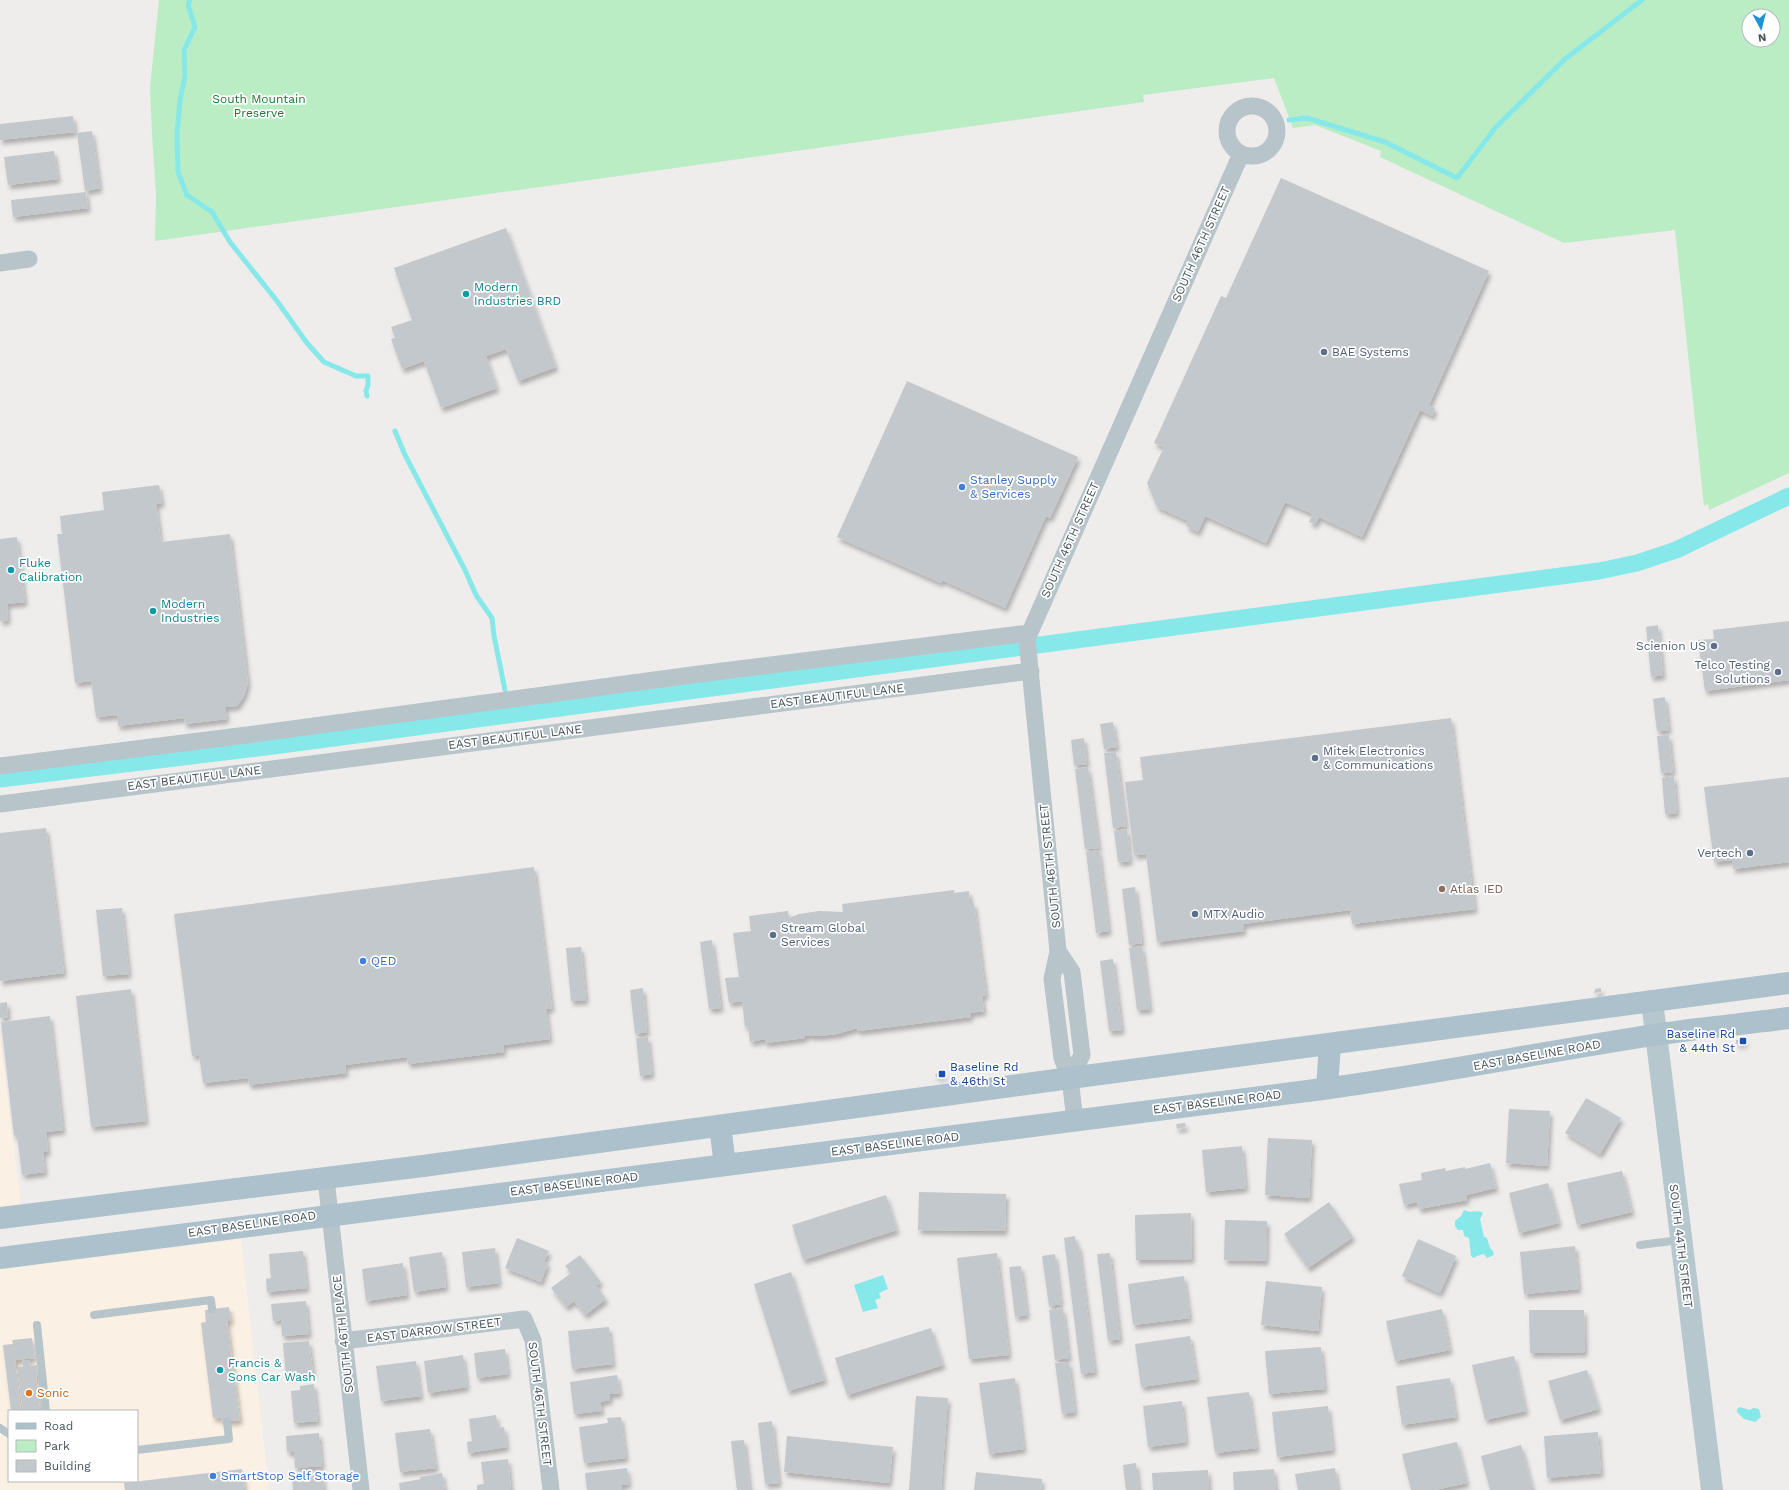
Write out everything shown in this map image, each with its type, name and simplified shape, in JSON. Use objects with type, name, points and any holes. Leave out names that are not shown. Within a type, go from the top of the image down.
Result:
[{"type":"main road","points":[[0,1218],[326,1179],[1070,1078],[1789,983]]},
{"type":"main road","name":"EAST BASELINE ROAD","points":[[0,1258],[330,1214],[1327,1088],[1412,1076],[1655,1035],[1789,1018]]},
{"type":"main road","points":[[1327,1088],[1330,1044]]},
{"type":"main road","points":[[720,1126],[725,1165]]},
{"type":"street","name":"SOUTH 46TH STREET","points":[[1074,1121],[1070,1078],[1062,1058],[1052,979],[1058,951],[1029,650],[1241,154]]},
{"type":"street","points":[[0,263],[29,259]]},
{"type":"street","points":[[0,766],[239,736],[699,674],[1029,650]]},
{"type":"street","name":"EAST BEAUTIFUL LANE","points":[[0,804],[1029,650]]},
{"type":"street","name":"SOUTH 44TH STREET","points":[[1652,1002],[1680,1240],[1712,1490]]},
{"type":"street","name":"SOUTH 46TH PLACE","points":[[326,1179],[343,1341],[361,1490]]},
{"type":"street","name":"SOUTH 46TH STREET","points":[[524,1319],[533,1340],[551,1490]]},
{"type":"street","name":"EAST DARROW STREET","points":[[343,1341],[524,1319]]},
{"type":"lane","points":[[1640,1245],[1680,1240]]},
{"type":"lane","points":[[94,1315],[211,1300],[212,1309]]},
{"type":"lane","points":[[37,1325],[46,1410]]},
{"type":"lane","points":[[138,1450],[229,1439],[227,1422]]},
{"type":"shaded area","points":[[0,1034],[21,1204],[0,1207]]},
{"type":"shaded area","points":[[241,1239],[269,1490],[0,1490],[0,1269]]},
{"type":"green space","name":"South Mountain Preserve","points":[[159,0],[1789,0],[1789,473],[1709,510],[1708,504],[1704,506],[1675,230],[1564,243],[1380,157],[1381,151],[1315,125],[1293,128],[1274,78],[1143,95],[1144,102],[155,241],[156,193],[150,87]]},
{"type":"water","points":[[1464,1210],[1483,1213],[1480,1219],[1484,1237],[1487,1238],[1494,1255],[1487,1258],[1484,1254],[1474,1258],[1471,1256],[1469,1238],[1464,1236],[1463,1230],[1458,1230],[1455,1226],[1455,1221],[1461,1216]]},
{"type":"water","points":[[883,1275],[888,1289],[879,1293],[881,1298],[875,1300],[878,1308],[863,1312],[854,1285]]},
{"type":"water","points":[[1740,1407],[1750,1410],[1753,1408],[1759,1409],[1761,1417],[1755,1422],[1744,1419],[1737,1412],[1737,1409]]},
{"type":"building","points":[[73,116],[75,132],[0,140],[0,124]]},
{"type":"building","points":[[92,131],[100,188],[85,191],[77,133]]},
{"type":"building","points":[[54,151],[58,179],[8,185],[4,157]]},
{"type":"building","name":"BAE Systems","points":[[1281,178],[1489,271],[1429,405],[1435,408],[1432,416],[1420,410],[1362,537],[1319,517],[1315,524],[1309,522],[1313,514],[1285,502],[1266,543],[1205,516],[1198,532],[1186,526],[1188,521],[1157,507],[1147,483],[1164,447],[1154,443],[1221,296],[1226,298]]},
{"type":"building","points":[[86,192],[88,208],[13,217],[11,200]]},
{"type":"building","name":"Modern Industries BRD","points":[[506,228],[556,367],[518,381],[506,349],[486,356],[497,388],[441,408],[424,361],[402,369],[391,339],[395,338],[391,327],[412,320],[394,268]]},
{"type":"building","name":"Stanley Supply & Services","points":[[907,381],[1078,457],[1050,518],[1046,516],[1005,608],[942,580],[941,583],[837,537]]},
{"type":"building","name":"Modern Industries","points":[[159,485],[162,503],[156,504],[161,542],[230,534],[248,683],[244,696],[237,706],[225,707],[227,719],[185,724],[184,718],[118,726],[117,715],[96,717],[91,681],[75,683],[57,534],[62,534],[60,516],[104,510],[102,492]]},
{"type":"building","name":"Fluke Calibration","points":[[17,537],[25,602],[7,604],[8,620],[0,621],[0,539]]},
{"type":"building","points":[[1789,621],[1789,680],[1705,691],[1698,640],[1714,639],[1713,630]]},
{"type":"building","points":[[1658,625],[1663,675],[1651,677],[1646,627]]},
{"type":"building","points":[[1665,697],[1669,730],[1657,731],[1653,699]]},
{"type":"building","points":[[1451,718],[1475,909],[1352,924],[1350,910],[1243,924],[1244,931],[1157,942],[1146,854],[1134,855],[1125,782],[1143,780],[1140,757]]},
{"type":"building","points":[[1113,722],[1117,747],[1104,749],[1100,724]]},
{"type":"building","points":[[1669,735],[1673,772],[1661,773],[1657,736]]},
{"type":"building","points":[[1084,738],[1087,764],[1074,765],[1071,740]]},
{"type":"building","points":[[1116,752],[1126,826],[1113,828],[1104,753]]},
{"type":"building","points":[[1088,767],[1099,848],[1085,849],[1075,769]]},
{"type":"building","points":[[1674,776],[1677,813],[1665,814],[1662,778]]},
{"type":"building","points":[[1789,777],[1789,862],[1733,869],[1732,860],[1714,862],[1704,787]]},
{"type":"building","points":[[46,828],[64,973],[0,981],[0,833]]},
{"type":"building","points":[[1127,829],[1130,861],[1118,862],[1114,831]]},
{"type":"building","points":[[1099,850],[1109,931],[1096,933],[1086,852]]},
{"type":"building","name":"QED","points":[[534,867],[552,1008],[546,1009],[550,1039],[503,1045],[504,1052],[408,1064],[407,1057],[345,1065],[346,1073],[249,1085],[248,1078],[203,1083],[199,1055],[192,1056],[174,914]]},
{"type":"building","points":[[1135,887],[1142,943],[1129,945],[1122,889]]},
{"type":"building","points":[[954,890],[954,893],[969,891],[970,903],[974,903],[986,995],[982,996],[984,1011],[970,1013],[971,1017],[858,1031],[857,1028],[837,1034],[818,1036],[805,1035],[805,1038],[765,1043],[765,1039],[750,1042],[748,1026],[745,1027],[742,1001],[729,1003],[725,978],[739,977],[733,933],[751,931],[749,916],[788,911],[789,918],[799,914],[819,911],[843,912],[842,904]]},
{"type":"building","points":[[122,908],[129,974],[103,976],[96,910]]},
{"type":"building","points":[[712,940],[721,1008],[709,1009],[700,942]]},
{"type":"building","points":[[1142,946],[1150,1009],[1137,1010],[1129,948]]},
{"type":"building","points":[[581,947],[586,1000],[571,1001],[566,948]]},
{"type":"building","points":[[1113,959],[1122,1030],[1109,1031],[1100,961]]},
{"type":"building","points":[[643,988],[647,1032],[635,1034],[630,990]]},
{"type":"building","points":[[1601,988],[1601,992],[1594,993],[1595,989]]},
{"type":"building","points":[[131,989],[146,1121],[91,1127],[76,996]]},
{"type":"building","points":[[7,1002],[8,1017],[0,1018],[0,1003]]},
{"type":"building","points":[[50,1016],[63,1130],[46,1132],[48,1152],[43,1152],[45,1172],[22,1175],[17,1135],[14,1136],[1,1022]]},
{"type":"building","points":[[648,1037],[652,1074],[640,1076],[636,1038]]},
{"type":"building","points":[[1745,1039],[1745,1043],[1736,1044],[1736,1040]]},
{"type":"building","points":[[945,1073],[945,1076],[936,1077],[935,1074]]},
{"type":"building","points":[[1586,1098],[1621,1118],[1600,1154],[1565,1133]]},
{"type":"building","points":[[1509,1109],[1550,1111],[1547,1166],[1506,1163]]},
{"type":"building","points":[[1185,1123],[1186,1127],[1177,1129],[1176,1124]]},
{"type":"building","points":[[1268,1138],[1312,1140],[1309,1198],[1265,1195]]},
{"type":"building","points":[[1242,1146],[1246,1188],[1206,1192],[1202,1150]]},
{"type":"building","points":[[1490,1163],[1496,1188],[1466,1195],[1467,1200],[1419,1209],[1417,1202],[1404,1205],[1399,1184],[1422,1180],[1421,1173],[1445,1168],[1446,1171],[1465,1167],[1465,1169]]},
{"type":"building","points":[[1622,1171],[1632,1212],[1577,1225],[1567,1183]]},
{"type":"building","points":[[1548,1183],[1559,1223],[1519,1233],[1509,1193]]},
{"type":"building","points":[[919,1192],[1006,1194],[1005,1231],[918,1230]]},
{"type":"building","points":[[886,1195],[897,1230],[803,1260],[792,1225]]},
{"type":"building","points":[[1329,1202],[1353,1237],[1308,1268],[1284,1234]]},
{"type":"building","points":[[1191,1213],[1192,1259],[1136,1260],[1135,1215]]},
{"type":"building","points":[[1225,1220],[1267,1221],[1266,1261],[1224,1260]]},
{"type":"building","points":[[1075,1236],[1076,1243],[1079,1246],[1095,1372],[1081,1374],[1064,1238]]},
{"type":"building","points":[[517,1238],[549,1251],[544,1262],[548,1263],[541,1282],[505,1268]]},
{"type":"building","points":[[1418,1239],[1456,1256],[1440,1293],[1402,1276]]},
{"type":"building","points":[[1575,1246],[1579,1289],[1524,1294],[1520,1252]]},
{"type":"building","points":[[495,1248],[499,1283],[466,1287],[462,1252]]},
{"type":"building","points":[[303,1251],[307,1288],[267,1292],[266,1279],[271,1278],[269,1254]]},
{"type":"building","points":[[442,1252],[446,1287],[414,1292],[409,1257]]},
{"type":"building","points":[[997,1253],[1009,1355],[969,1359],[957,1258]]},
{"type":"building","points":[[1110,1253],[1120,1339],[1108,1341],[1097,1254]]},
{"type":"building","points":[[1055,1254],[1061,1304],[1049,1306],[1042,1256]]},
{"type":"building","points":[[580,1255],[601,1282],[596,1285],[606,1299],[585,1315],[574,1301],[566,1307],[551,1288],[571,1273],[565,1266]]},
{"type":"building","points":[[403,1263],[407,1295],[366,1301],[362,1269]]},
{"type":"building","points":[[1021,1266],[1027,1315],[1015,1317],[1009,1267]]},
{"type":"building","points":[[791,1272],[825,1380],[788,1391],[754,1284]]},
{"type":"building","points":[[1184,1276],[1190,1318],[1133,1325],[1128,1284]]},
{"type":"building","points":[[1266,1281],[1322,1287],[1318,1331],[1261,1325]]},
{"type":"building","points":[[306,1301],[309,1334],[282,1336],[281,1320],[273,1321],[271,1304]]},
{"type":"building","name":"Francis & Sons Car Wash","points":[[229,1307],[231,1321],[227,1321],[240,1420],[221,1422],[221,1417],[213,1418],[201,1323],[206,1322],[205,1310]]},
{"type":"building","points":[[1063,1308],[1069,1358],[1055,1360],[1049,1310]]},
{"type":"building","points":[[1442,1309],[1450,1350],[1395,1361],[1386,1321]]},
{"type":"building","points":[[1529,1310],[1584,1310],[1585,1352],[1530,1353]]},
{"type":"building","points":[[609,1327],[613,1364],[572,1369],[568,1331]]},
{"type":"building","points":[[931,1328],[943,1365],[847,1395],[835,1358]]},
{"type":"building","points":[[1190,1336],[1197,1379],[1141,1387],[1135,1344]]},
{"type":"building","points":[[32,1338],[35,1358],[15,1360],[21,1410],[11,1410],[3,1345],[13,1344],[12,1340]]},
{"type":"building","points":[[309,1341],[313,1373],[286,1376],[283,1343]]},
{"type":"building","points":[[1321,1347],[1325,1389],[1269,1394],[1265,1351]]},
{"type":"building","points":[[505,1349],[508,1374],[477,1378],[474,1353]]},
{"type":"building","points":[[463,1355],[467,1387],[428,1393],[424,1361]]},
{"type":"building","points":[[1514,1356],[1526,1411],[1485,1420],[1472,1365]]},
{"type":"building","name":"Sonic","points":[[22,1360],[29,1360],[30,1366],[37,1365],[38,1376],[36,1376],[40,1409],[23,1410],[17,1367],[23,1367]]},
{"type":"building","points":[[416,1361],[421,1396],[381,1401],[376,1366]]},
{"type":"building","points":[[1069,1362],[1075,1412],[1062,1414],[1055,1363]]},
{"type":"building","points":[[1587,1370],[1599,1409],[1560,1420],[1548,1381]]},
{"type":"building","points":[[617,1375],[620,1393],[610,1394],[610,1400],[600,1402],[602,1411],[574,1414],[570,1382]]},
{"type":"building","points":[[1015,1378],[1024,1449],[989,1454],[979,1383]]},
{"type":"building","points":[[1450,1378],[1456,1417],[1402,1425],[1396,1386]]},
{"type":"building","points":[[314,1384],[318,1421],[294,1423],[291,1391],[300,1390],[300,1386]]},
{"type":"building","points":[[1249,1392],[1257,1448],[1215,1453],[1207,1397]]},
{"type":"building","points":[[916,1396],[948,1398],[941,1490],[909,1490]]},
{"type":"building","points":[[1182,1401],[1186,1442],[1148,1447],[1143,1406]]},
{"type":"building","points":[[1328,1406],[1333,1450],[1277,1457],[1272,1412]]},
{"type":"building","points":[[496,1415],[498,1428],[504,1427],[507,1447],[468,1453],[467,1442],[472,1441],[469,1419]]},
{"type":"building","points":[[621,1417],[626,1458],[584,1463],[579,1427],[608,1423],[607,1418]]},
{"type":"building","points":[[772,1421],[779,1483],[765,1484],[758,1423]]},
{"type":"building","points":[[430,1429],[436,1468],[400,1472],[395,1433]]},
{"type":"building","points":[[1598,1432],[1601,1473],[1547,1478],[1544,1436]]},
{"type":"building","points":[[319,1433],[322,1466],[295,1468],[294,1452],[287,1452],[286,1436]]},
{"type":"building","points":[[787,1436],[893,1447],[889,1483],[784,1472]]},
{"type":"building","points":[[744,1440],[750,1490],[737,1490],[731,1441]]},
{"type":"building","points":[[1457,1442],[1467,1483],[1435,1490],[1411,1490],[1402,1454]]},
{"type":"building","points":[[1521,1445],[1533,1490],[1490,1490],[1481,1456]]},
{"type":"building","points":[[508,1459],[511,1490],[477,1490],[477,1485],[484,1484],[481,1462]]},
{"type":"building","points":[[1136,1463],[1139,1490],[1126,1490],[1123,1465]]},
{"type":"building","points":[[627,1468],[629,1484],[621,1485],[622,1490],[587,1490],[585,1473]]},
{"type":"building","points":[[1335,1468],[1338,1490],[1298,1490],[1295,1474]]},
{"type":"building","name":"SmartStop Self Storage","points":[[242,1469],[245,1490],[125,1490],[124,1483]]},
{"type":"building","points":[[1274,1469],[1276,1490],[1234,1490],[1233,1472]]},
{"type":"building","points":[[1208,1470],[1209,1490],[1153,1490],[1152,1473]]},
{"type":"building","points":[[976,1472],[1042,1479],[1041,1490],[974,1490]]},
{"type":"building","points":[[442,1473],[445,1490],[400,1490],[399,1483]]},
{"type":"building","points":[[322,1474],[324,1490],[293,1490],[292,1478]]},
{"type":"waterway","points":[[190,0],[188,5],[195,27],[184,50],[185,76],[180,100],[177,134],[178,172],[187,195],[212,212],[230,242],[277,301],[307,343],[324,362],[356,376],[368,376],[366,391],[367,396]]},
{"type":"waterway","points":[[1289,120],[1307,118],[1385,142],[1457,178],[1496,127],[1565,59],[1642,0]]},
{"type":"waterway","points":[[395,431],[405,455],[465,570],[476,595],[492,618],[494,636],[505,690]]},
{"type":"waterway","points":[[0,779],[258,748],[1599,571],[1637,563],[1676,550],[1789,496]]},
{"type":"place","name":"Modern Industries BRD","points":[[466,294]]},
{"type":"place","name":"BAE Systems","points":[[1324,352]]},
{"type":"place","name":"Stanley Supply & Services","points":[[962,487]]},
{"type":"place","name":"Fluke Calibration","points":[[11,570]]},
{"type":"place","name":"Modern Industries","points":[[153,611]]},
{"type":"place","name":"Scienion US","points":[[1714,646]]},
{"type":"place","name":"Telco Testing Solutions","points":[[1778,672]]},
{"type":"place","name":"Mitek Electronics & Communications","points":[[1315,758]]},
{"type":"place","name":"Vertech","points":[[1750,853]]},
{"type":"place","name":"Atlas IED","points":[[1442,889]]},
{"type":"place","name":"MTX Audio","points":[[1195,914]]},
{"type":"place","name":"Stream Global Services","points":[[773,935]]},
{"type":"place","name":"QED","points":[[363,961]]},
{"type":"place","name":"Baseline Rd & 44th St","points":[[1743,1041]]},
{"type":"place","name":"Baseline Rd & 46th St","points":[[942,1074]]},
{"type":"place","name":"Francis & Sons Car Wash","points":[[220,1370]]},
{"type":"place","name":"Sonic","points":[[29,1393]]},
{"type":"place","name":"SmartStop Self Storage","points":[[213,1476]]}]
